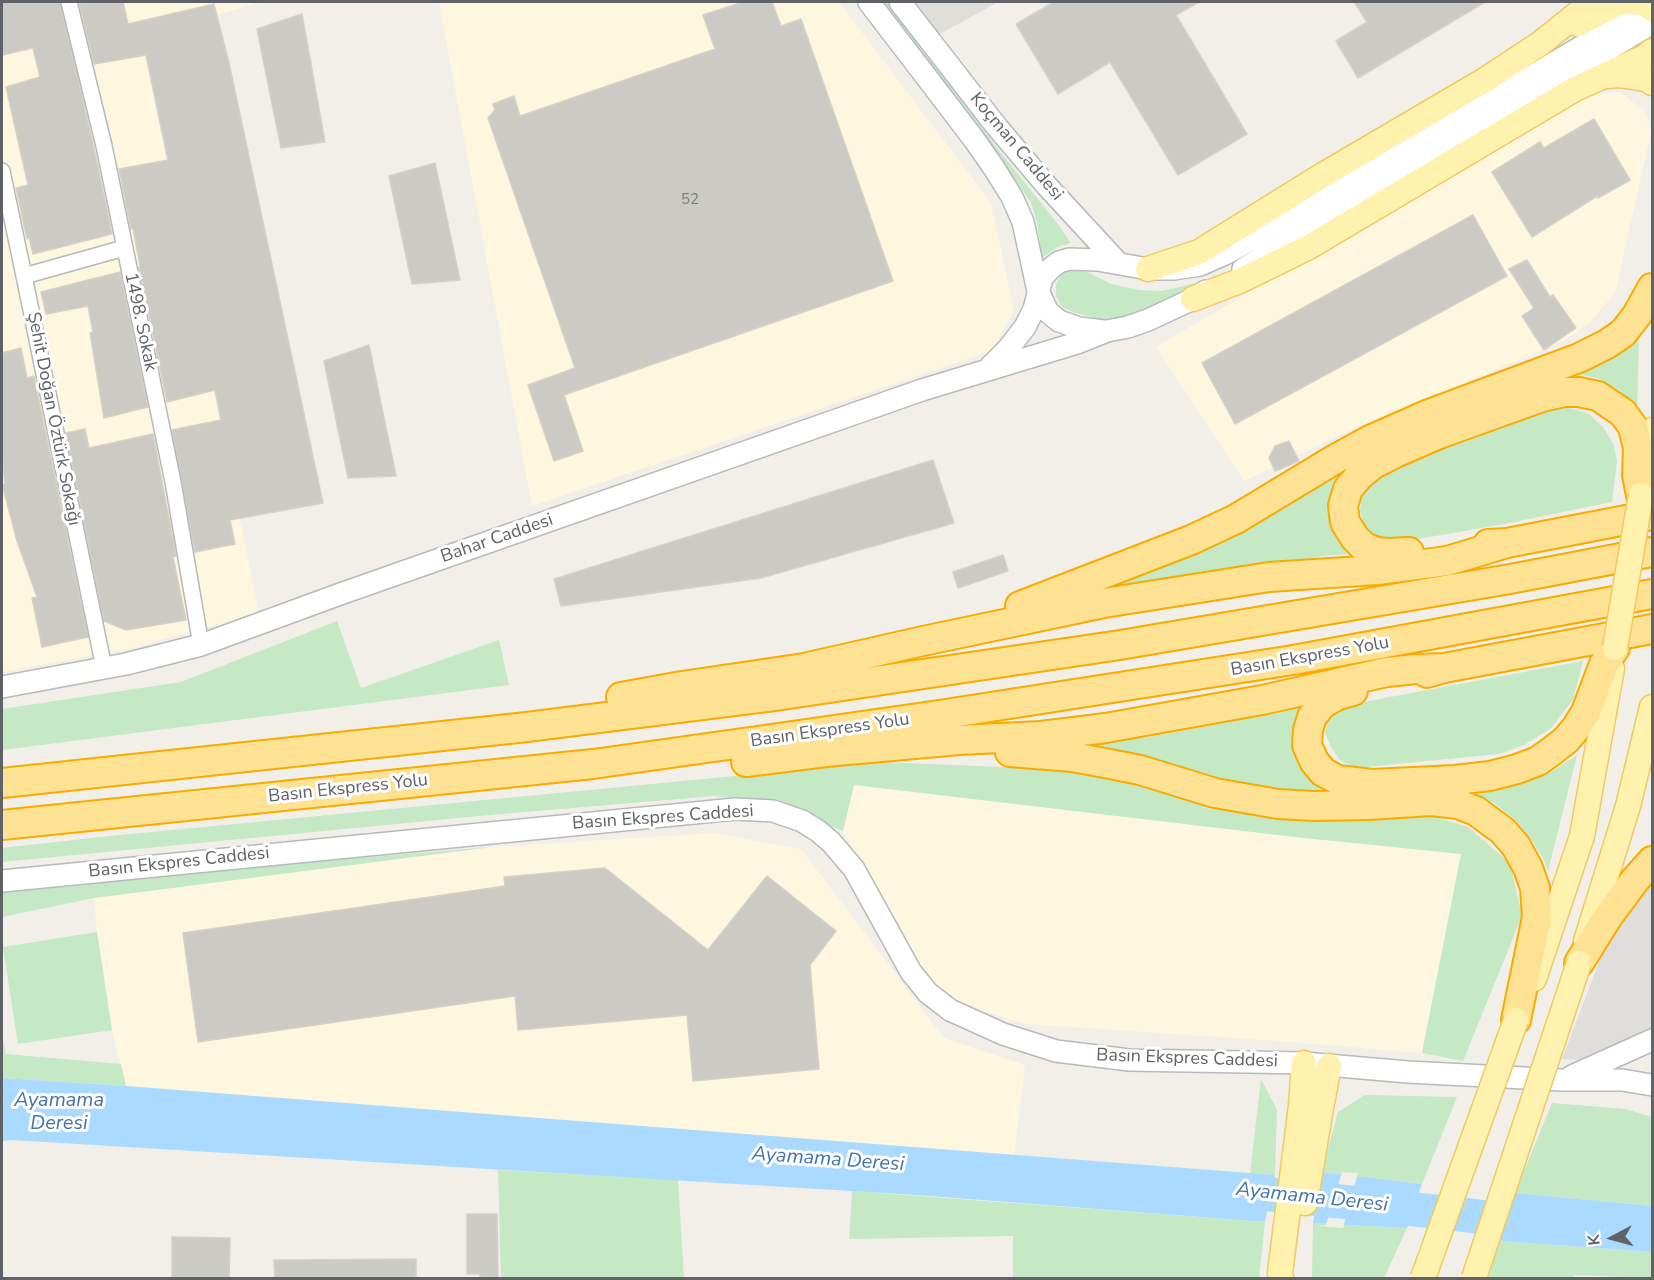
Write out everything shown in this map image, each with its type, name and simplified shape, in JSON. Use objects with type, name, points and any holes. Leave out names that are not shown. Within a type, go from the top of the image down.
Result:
[{"type":"highway","points":[[923,641],[1191,540],[1236,519],[1370,440],[1429,414],[1580,358],[1623,333],[1653,288]]},
{"type":"highway","points":[[527,727],[579,707],[624,697],[804,668],[1104,603],[1258,579],[1377,570],[1447,561],[1647,505],[1637,475],[1638,448],[1632,427],[1623,413],[1598,396],[1579,392],[1564,392],[1514,405],[1439,434],[1372,465],[1348,489],[1343,506],[1345,522],[1355,538],[1364,547],[1377,552],[1423,551],[1507,543]]},
{"type":"highway","points":[[2,783],[527,727],[774,696],[1120,645],[1499,581],[1653,552]]},
{"type":"highway","name":"Basın Ekspress Yolu","points":[[2,825],[594,764],[1249,668],[1396,643],[1653,594]]},
{"type":"highway","points":[[1615,648],[1604,664],[1586,712],[1576,729],[1552,751],[1517,769],[1490,776],[1455,780],[1372,784],[1338,780],[1323,772],[1314,762],[1307,745],[1312,717],[1321,705],[1338,695],[1444,668],[1653,629]]},
{"type":"highway","points":[[594,764],[644,772],[672,771],[826,752],[1041,736],[1106,728],[1262,700],[1387,672],[1444,668]]},
{"type":"highway","points":[[906,745],[1072,757],[1140,770],[1215,793],[1278,804],[1358,806],[1431,801],[1458,804],[1476,811],[1503,831],[1516,846],[1528,868],[1535,888],[1537,917],[1516,1020]]},
{"type":"highway","points":[[1579,963],[1621,899],[1653,861]]},
{"type":"main road","name":"Koçman Caddesi","points":[[869,2],[973,138],[1012,197],[1023,222],[1038,291]]},
{"type":"main road","name":"Koçman Caddesi","points":[[900,2],[997,127],[1047,186],[1119,264]]},
{"type":"main road","points":[[1148,269],[1199,252],[1323,175],[1485,80],[1540,44],[1592,2]]},
{"type":"main road","points":[[1540,44],[1617,4],[1638,11]]},
{"type":"main road","points":[[986,370],[1008,350],[1025,327],[1034,309],[1042,278],[1059,262],[1069,259],[1098,260],[1148,269],[1174,269],[1200,265],[1225,254],[1323,200],[1638,11]]},
{"type":"main road","points":[[1193,299],[1638,11]]},
{"type":"main road","points":[[1038,291],[1048,312],[1059,321],[1079,328],[1107,331],[1148,320],[1242,280],[1309,247],[1547,105],[1653,51]]},
{"type":"main road","points":[[1597,78],[1619,75],[1649,80],[1653,83]]},
{"type":"main road","name":"Bahar Caddesi","points":[[2,687],[126,664],[201,645],[922,390],[1077,343],[1107,331]]},
{"type":"main road","points":[[1423,1278],[1516,1020],[1537,972],[1582,836],[1615,648],[1647,505],[1653,430]]},
{"type":"main road","points":[[1474,1278],[1579,963],[1628,806],[1653,707]]},
{"type":"main road","name":"Basın Ekspres Caddesi","points":[[2,881],[735,809],[774,811],[802,821],[818,831],[831,842],[854,869],[911,972],[928,993],[950,1010],[1003,1034],[1056,1051],[1128,1060],[1304,1063],[1408,1072],[1563,1080],[1622,1080],[1653,1084]]},
{"type":"main road","points":[[1563,1080],[1653,1040]]},
{"type":"main road","points":[[1304,1063],[1311,1107]]},
{"type":"main road","points":[[1288,1271],[1311,1107],[1329,1066]]},
{"type":"street","name":"1498. Sokak","points":[[69,2],[104,146],[173,482],[201,645]]},
{"type":"street","name":"Şehit Doğan Öztürk Sokağı","points":[[2,171],[104,668]]},
{"type":"street","points":[[24,276],[124,249]]},
{"type":"shaded area","points":[[2,2],[262,2],[141,36],[259,613],[132,648],[2,672]]},
{"type":"shaded area","points":[[439,2],[839,2],[991,203],[1014,311],[991,351],[532,506]]},
{"type":"shaded area","points":[[914,2],[998,2],[938,35]]},
{"type":"shaded area","points":[[1620,92],[1644,111],[1651,132],[1615,293],[1588,324],[1564,341],[1342,434],[1244,481],[1156,347],[1582,96]]},
{"type":"shaded area","points":[[854,785],[1295,837],[1461,854],[1422,1053],[1025,1024],[933,995],[843,831]]},
{"type":"shaded area","points":[[714,833],[801,849],[944,1038],[1025,1065],[1014,1156],[126,1086],[112,1030],[94,898],[492,847]]},
{"type":"shaded area","points":[[1652,876],[1652,1028],[1610,1053],[1579,1060],[1562,1059],[1603,952],[1645,881]]},
{"type":"green space","points":[[883,2],[889,2],[997,148],[1071,243],[1057,247],[1042,258],[1037,222],[1031,203]]},
{"type":"green space","points":[[1068,270],[1087,272],[1111,284],[1139,290],[1161,291],[1194,283],[1195,285],[1137,313],[1118,318],[1099,319],[1062,307],[1056,296],[1056,285],[1060,276]]},
{"type":"green space","points":[[1639,332],[1637,413],[1619,390],[1597,378],[1569,372]]},
{"type":"green space","points":[[1561,405],[1589,414],[1603,427],[1613,443],[1617,461],[1612,502],[1407,541],[1387,541],[1375,536],[1365,527],[1360,511],[1362,494],[1373,479],[1395,464],[1526,415]]},
{"type":"green space","points":[[1344,467],[1335,485],[1340,541],[1350,554],[1325,556],[1112,591],[1112,586]]},
{"type":"green space","points":[[337,621],[361,688],[499,640],[509,685],[2,750],[2,709],[181,682]]},
{"type":"green space","points":[[1583,661],[1573,700],[1550,729],[1524,745],[1499,754],[1367,767],[1352,766],[1340,760],[1325,733],[1329,717],[1337,707]]},
{"type":"green space","points":[[1302,704],[1297,718],[1295,739],[1299,762],[1314,782],[1331,794],[1290,793],[1237,786],[1088,750],[1088,745],[1148,737],[1240,720]]},
{"type":"green space","points":[[1577,755],[1548,871],[1543,858],[1528,835],[1512,817],[1475,793],[1524,782],[1551,772]]},
{"type":"green space","points":[[881,762],[1075,770],[1275,817],[1426,814],[1468,827],[1510,863],[1522,916],[1463,1061],[1422,1053],[1461,854],[1295,837],[854,785],[843,831],[778,804],[714,796],[2,862],[2,848]]},
{"type":"green space","points":[[492,847],[94,898],[2,917],[2,887]]},
{"type":"green space","points":[[97,932],[112,1030],[18,1044],[3,947]]},
{"type":"green space","points":[[2,1034],[6,1054],[121,1064],[126,1086],[2,1078]]},
{"type":"green space","points":[[1261,1079],[1277,1110],[1275,1175],[1250,1174]]},
{"type":"green space","points":[[1365,1095],[1457,1097],[1422,1184],[1322,1172],[1338,1112]]},
{"type":"green space","points":[[1552,1103],[1626,1109],[1652,1117],[1652,1206],[1515,1193]]},
{"type":"green space","points":[[498,1170],[678,1180],[684,1278],[501,1278]]},
{"type":"green space","points":[[852,1191],[1265,1222],[1259,1278],[1013,1278],[1013,1236],[849,1239]]},
{"type":"green space","points":[[1313,1223],[1407,1228],[1384,1278],[1314,1278],[1312,1277]]},
{"type":"green space","points":[[1499,1241],[1652,1252],[1652,1278],[1574,1275],[1572,1278],[1489,1278]]},
{"type":"water","name":"Ayamama Deresi","points":[[2,1078],[1275,1175],[1265,1222],[917,1195],[2,1141]]},
{"type":"water","name":"Ayamama Deresi","points":[[1322,1172],[1422,1184],[1407,1228],[1313,1223]]},
{"type":"water","points":[[1515,1193],[1652,1206],[1652,1252],[1499,1241]]},
{"type":"pier","points":[[1342,1172],[1358,1173],[1343,1228],[1318,1226],[1326,1225]]},
{"type":"building","points":[[2,2],[60,2],[112,234],[33,254],[29,238],[27,239],[16,188],[28,185],[6,87],[40,77],[33,48],[2,55]]},
{"type":"building","points":[[79,2],[123,2],[128,24],[214,4],[229,63],[323,503],[230,520],[235,544],[195,552],[172,430],[221,420],[215,390],[167,402],[133,228],[131,229],[119,169],[168,160],[146,55],[94,64]]},
{"type":"building","points":[[743,2],[772,2],[781,26],[801,19],[893,281],[564,395],[583,451],[554,461],[528,385],[575,368],[488,118],[495,110],[493,104],[514,96],[520,116],[715,49],[703,15]]},
{"type":"building","points":[[1054,2],[1199,2],[1176,15],[1247,134],[1178,175],[1110,62],[1058,94],[1016,24]]},
{"type":"building","points":[[1354,2],[1485,2],[1358,78],[1336,41],[1367,22]]},
{"type":"building","points":[[302,14],[325,142],[281,148],[257,29]]},
{"type":"building","points":[[1594,119],[1630,180],[1598,198],[1597,196],[1532,237],[1492,172],[1540,142],[1544,148]]},
{"type":"building","points":[[435,163],[460,280],[412,284],[389,176]]},
{"type":"building","points":[[1473,215],[1507,276],[1235,424],[1202,363]]},
{"type":"building","points":[[1527,260],[1550,297],[1553,295],[1576,328],[1544,350],[1522,316],[1534,308],[1509,269]]},
{"type":"building","points":[[120,272],[148,407],[104,418],[90,333],[93,332],[88,306],[46,314],[41,292]]},
{"type":"building","points":[[369,345],[396,476],[348,478],[324,361]]},
{"type":"building","points":[[21,348],[27,378],[34,376],[88,637],[42,647],[32,598],[37,597],[17,541],[2,484],[5,484],[2,455],[2,353]]},
{"type":"building","points":[[85,429],[89,448],[153,434],[186,620],[126,630],[104,621],[66,433]]},
{"type":"building","points":[[1289,441],[1299,461],[1275,471],[1269,458],[1275,446]]},
{"type":"building","points":[[933,460],[954,523],[761,578],[561,606],[554,579]]},
{"type":"building","points":[[1003,555],[1008,571],[958,588],[953,572]]},
{"type":"building","points":[[605,868],[708,950],[767,876],[836,931],[810,965],[819,1069],[693,1081],[687,1015],[518,1030],[515,996],[198,1042],[183,933],[505,886],[504,877]]},
{"type":"building","points":[[467,1214],[497,1214],[498,1278],[480,1278],[480,1274],[467,1274]]},
{"type":"building","points":[[172,1237],[230,1238],[229,1278],[172,1278]]},
{"type":"building","points":[[416,1259],[416,1278],[275,1278],[274,1260]]},
{"type":"waterway","name":"Ayamama Deresi","points":[[1225,1190],[1527,1222]]}]
